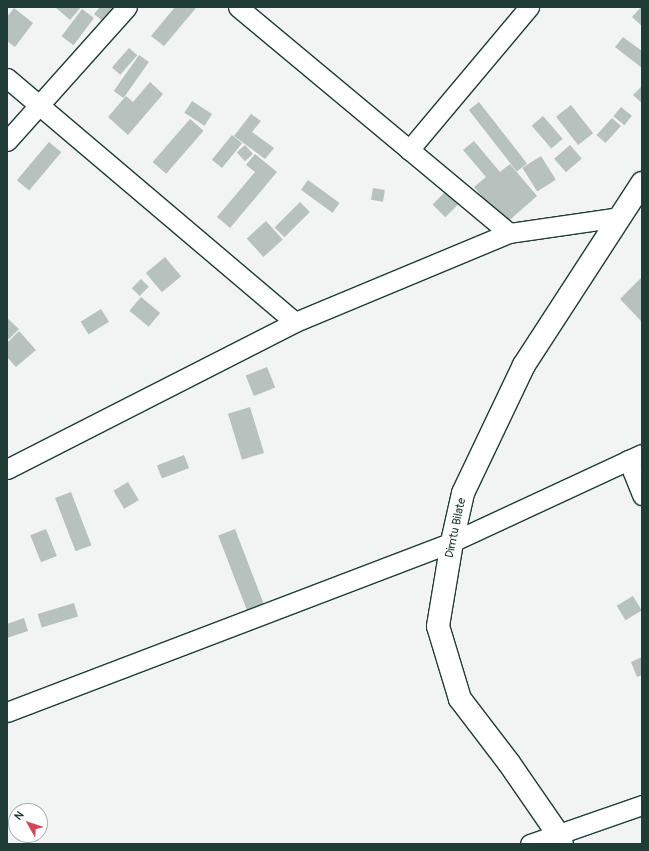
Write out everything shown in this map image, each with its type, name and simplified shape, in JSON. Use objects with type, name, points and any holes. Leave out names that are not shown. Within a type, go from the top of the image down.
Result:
[{"type":"main road","name":"Dimtu Bilate","points":[[560,839],[508,763],[460,699],[438,626],[452,542],[464,493],[524,365],[642,183]]},
{"type":"main road","name":"Dimtu Bilate","points":[[620,217],[642,198]]},
{"type":"street","points":[[7,141],[127,7]]},
{"type":"street","points":[[238,7],[509,233]]},
{"type":"street","points":[[409,150],[529,7]]},
{"type":"street","points":[[7,78],[295,322]]},
{"type":"street","points":[[7,469],[295,322],[509,233],[620,217]]},
{"type":"street","points":[[7,712],[452,542],[635,456],[642,495]]},
{"type":"street","points":[[530,844],[560,839],[642,804]]},
{"type":"building","points":[[55,7],[81,7],[70,20]]},
{"type":"building","points":[[100,7],[116,7],[104,22],[94,14]]},
{"type":"building","points":[[175,7],[196,8],[164,46],[151,36]]},
{"type":"building","points":[[641,7],[642,8],[642,26],[632,17]]},
{"type":"building","points":[[14,8],[33,23],[15,47],[7,41],[7,17]]},
{"type":"building","points":[[82,9],[94,18],[74,45],[62,36]]},
{"type":"building","points":[[623,37],[642,51],[642,68],[615,47]]},
{"type":"building","points":[[129,48],[137,55],[120,75],[112,68]]},
{"type":"building","points":[[139,55],[149,62],[124,98],[114,91]]},
{"type":"building","points":[[150,82],[163,94],[128,135],[108,117],[126,96],[133,102]]},
{"type":"building","points":[[642,86],[642,103],[633,95]]},
{"type":"building","points":[[192,101],[212,114],[205,126],[184,113]]},
{"type":"building","points":[[479,102],[527,163],[517,171],[469,110]]},
{"type":"building","points":[[571,105],[593,133],[578,145],[556,117]]},
{"type":"building","points":[[621,107],[632,116],[624,125],[613,116]]},
{"type":"building","points":[[251,114],[261,121],[252,132],[274,148],[265,159],[234,136]]},
{"type":"building","points":[[543,116],[563,139],[551,148],[532,126]]},
{"type":"building","points":[[612,118],[621,126],[606,143],[597,135]]},
{"type":"building","points":[[190,119],[204,131],[166,174],[153,162]]},
{"type":"building","points":[[232,135],[242,143],[222,168],[212,160]]},
{"type":"building","points":[[474,141],[500,172],[510,164],[537,196],[505,224],[474,187],[486,177],[463,150]]},
{"type":"building","points":[[49,142],[61,152],[29,191],[17,180]]},
{"type":"building","points":[[245,145],[253,154],[245,161],[237,152]]},
{"type":"building","points":[[570,145],[582,159],[566,172],[554,159]]},
{"type":"building","points":[[255,154],[277,172],[230,228],[217,217],[255,172],[246,165]]},
{"type":"building","points":[[541,156],[556,180],[537,191],[522,168]]},
{"type":"building","points":[[308,180],[340,203],[332,213],[301,190]]},
{"type":"building","points":[[373,188],[385,190],[383,202],[371,200]]},
{"type":"building","points":[[446,191],[459,204],[445,217],[433,204]]},
{"type":"building","points":[[300,202],[310,212],[284,237],[275,227]]},
{"type":"building","points":[[266,221],[283,240],[263,257],[247,238]]},
{"type":"building","points":[[165,257],[181,276],[162,292],[146,273]]},
{"type":"building","points":[[642,277],[642,322],[620,299]]},
{"type":"building","points":[[141,279],[149,287],[140,296],[132,288]]},
{"type":"building","points":[[141,297],[160,313],[149,327],[129,311]]},
{"type":"building","points":[[101,309],[109,322],[89,334],[81,322]]},
{"type":"building","points":[[7,318],[19,329],[9,339],[7,338]]},
{"type":"building","points":[[19,331],[36,350],[16,367],[7,357],[7,343]]},
{"type":"building","points":[[267,367],[275,387],[254,396],[246,376]]},
{"type":"building","points":[[250,407],[264,453],[242,460],[228,414]]},
{"type":"building","points":[[184,455],[189,468],[162,478],[157,465]]},
{"type":"building","points":[[128,482],[139,500],[124,509],[113,491]]},
{"type":"building","points":[[71,492],[91,545],[76,551],[55,498]]},
{"type":"building","points":[[46,529],[57,556],[41,562],[30,535]]},
{"type":"building","points":[[235,529],[267,611],[250,618],[218,535]]},
{"type":"building","points":[[633,596],[642,611],[625,620],[617,606]]},
{"type":"building","points":[[74,603],[78,616],[42,627],[38,614]]},
{"type":"building","points":[[24,618],[28,631],[7,638],[7,624]]},
{"type":"building","points":[[642,657],[642,675],[637,677],[631,662]]}]
